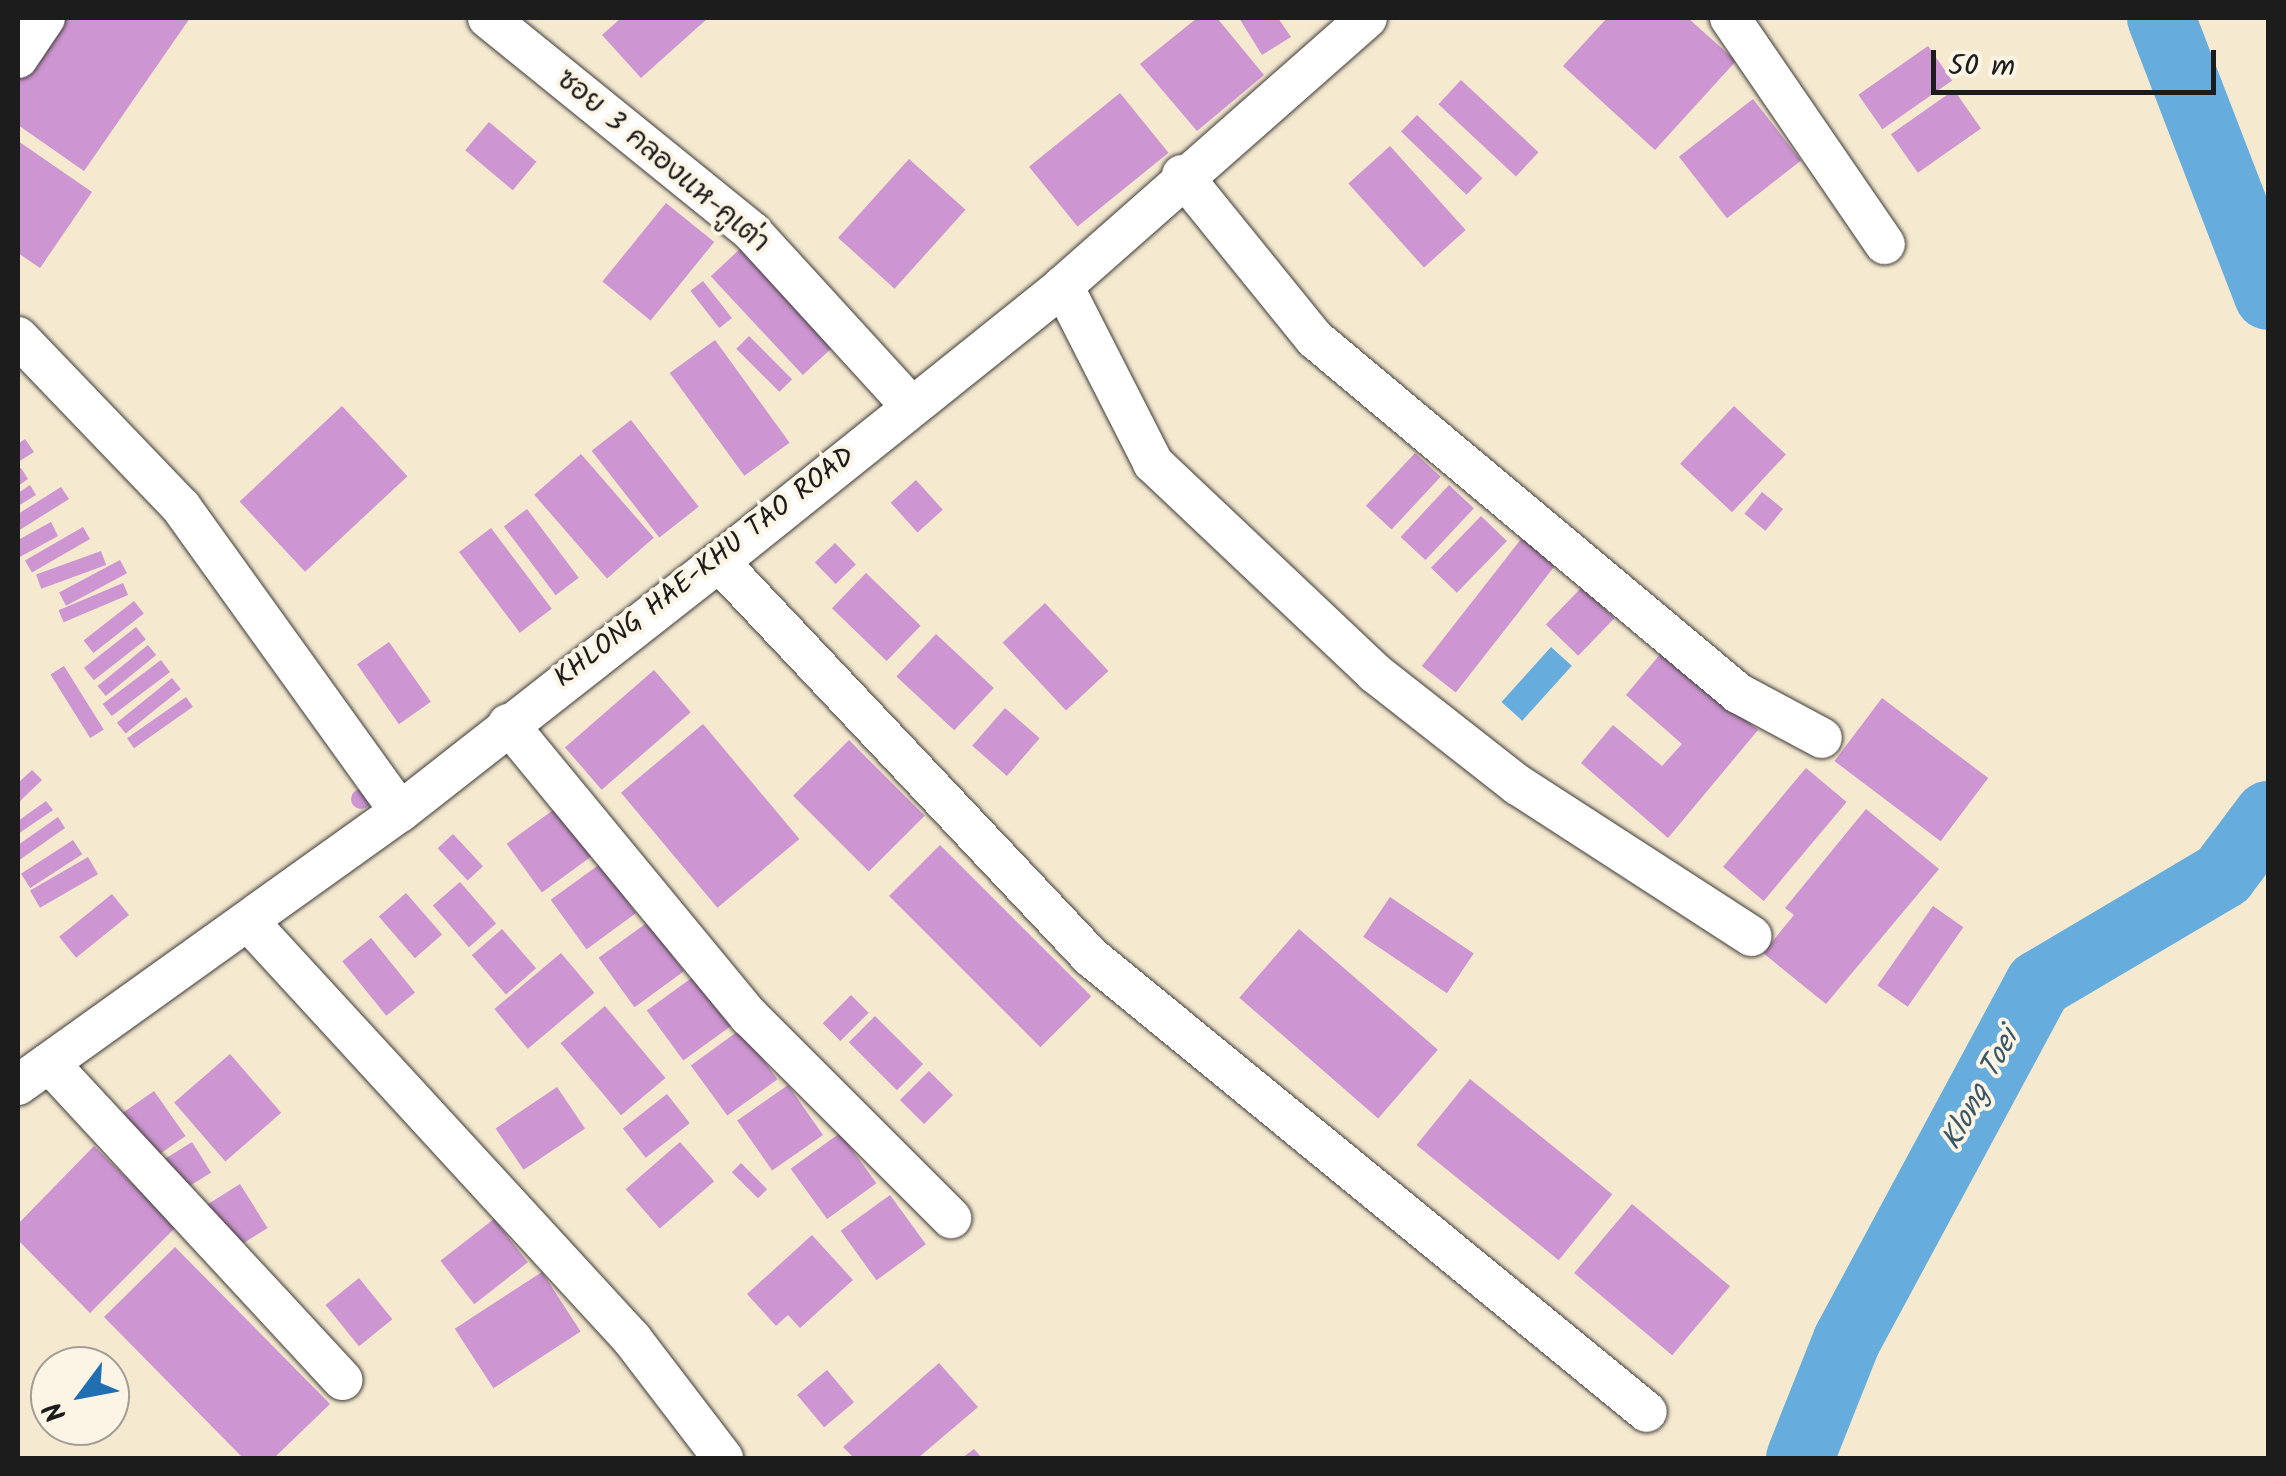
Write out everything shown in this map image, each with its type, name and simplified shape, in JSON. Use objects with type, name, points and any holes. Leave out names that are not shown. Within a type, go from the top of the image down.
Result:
[{"type":"street","points":[[18,58],[45,18]]},
{"type":"street","name":"ซอย 3 คลองแห-คูเต่า","points":[[488,18],[752,232],[910,404]]},
{"type":"street","name":"KHLONG HAE-KHU TAO ROAD","points":[[33,1074],[400,812],[719,562],[910,404],[1064,286],[1182,174],[1368,18]]},
{"type":"street","points":[[1730,18],[1885,244]]},
{"type":"street","points":[[1182,174],[1314,340],[1738,693],[1822,738]]},
{"type":"street","points":[[1064,286],[1154,462],[1374,673],[1518,785],[1751,936]]},
{"type":"street","points":[[18,337],[180,507],[400,812]]},
{"type":"street","points":[[719,562],[1091,957],[1647,1412]]},
{"type":"street","points":[[508,724],[748,1016],[951,1218]]},
{"type":"street","points":[[248,921],[632,1339],[723,1458]]},
{"type":"street","points":[[33,1074],[343,1380]]},
{"type":"water","points":[[1551,647],[1572,666],[1522,721],[1501,702]]},
{"type":"building","points":[[58,18],[190,18],[84,171],[18,125],[18,76]]},
{"type":"building","points":[[621,18],[708,18],[641,78],[602,35]]},
{"type":"building","points":[[1197,18],[1217,18],[1264,75],[1197,131],[1140,64]]},
{"type":"building","points":[[1239,18],[1278,18],[1291,37],[1262,55]]},
{"type":"building","points":[[1607,18],[1688,18],[1736,61],[1655,150],[1563,66]]},
{"type":"building","points":[[1928,46],[1952,80],[1882,129],[1858,95]]},
{"type":"building","points":[[1461,80],[1539,152],[1516,176],[1438,104]]},
{"type":"building","points":[[1954,90],[1981,129],[1918,173],[1891,134]]},
{"type":"building","points":[[1120,93],[1168,153],[1078,226],[1029,167]]},
{"type":"building","points":[[1753,99],[1801,160],[1727,218],[1679,157]]},
{"type":"building","points":[[1417,115],[1482,178],[1466,195],[1401,132]]},
{"type":"building","points":[[489,122],[536,162],[513,190],[465,150]]},
{"type":"building","points":[[18,141],[92,192],[40,268],[18,253]]},
{"type":"building","points":[[1390,146],[1466,230],[1424,267],[1348,183]]},
{"type":"building","points":[[909,159],[965,210],[895,289],[838,238]]},
{"type":"building","points":[[666,203],[714,242],[651,321],[602,281]]},
{"type":"building","points":[[740,249],[832,348],[803,375],[711,276]]},
{"type":"building","points":[[703,281],[732,318],[719,328],[690,291]]},
{"type":"building","points":[[749,336],[792,379],[779,392],[736,349]]},
{"type":"building","points":[[715,340],[790,443],[744,476],[670,373]]},
{"type":"building","points":[[342,406],[407,476],[305,572],[240,501]]},
{"type":"building","points":[[1734,406],[1786,454],[1732,512],[1680,464]]},
{"type":"building","points":[[631,420],[699,507],[659,537],[592,451]]},
{"type":"building","points":[[25,439],[34,452],[18,462],[18,444]]},
{"type":"building","points":[[1415,453],[1441,477],[1391,530],[1366,506]]},
{"type":"building","points":[[581,454],[654,538],[607,578],[534,495]]},
{"type":"building","points":[[21,468],[28,479],[18,486],[18,470]]},
{"type":"building","points":[[916,480],[943,510],[917,532],[891,503]]},
{"type":"building","points":[[30,485],[36,495],[18,506],[18,493]]},
{"type":"building","points":[[1449,485],[1474,508],[1425,560],[1401,537]]},
{"type":"building","points":[[61,487],[69,499],[18,531],[18,514]]},
{"type":"building","points":[[1762,492],[1783,509],[1765,531],[1744,514]]},
{"type":"building","points":[[527,509],[579,578],[556,595],[504,526]]},
{"type":"building","points":[[1481,516],[1507,541],[1457,593],[1431,568]]},
{"type":"building","points":[[51,522],[58,536],[18,558],[18,540]]},
{"type":"building","points":[[83,527],[90,539],[32,573],[25,560]]},
{"type":"building","points":[[491,528],[552,609],[520,633],[459,552]]},
{"type":"building","points":[[1529,529],[1563,555],[1456,693],[1422,666]]},
{"type":"building","points":[[835,543],[856,565],[836,584],[815,562]]},
{"type":"building","points":[[101,551],[106,565],[41,589],[36,575]]},
{"type":"building","points":[[120,560],[127,573],[66,606],[59,592]]},
{"type":"building","points":[[866,573],[921,626],[887,661],[832,608]]},
{"type":"building","points":[[123,583],[128,595],[64,622],[59,610]]},
{"type":"building","points":[[1582,587],[1614,618],[1578,656],[1546,624]]},
{"type":"building","points":[[134,601],[144,614],[93,653],[84,640]]},
{"type":"building","points":[[1045,603],[1108,671],[1066,711],[1003,643]]},
{"type":"building","points":[[136,627],[146,640],[94,680],[84,668]]},
{"type":"building","points":[[936,634],[994,688],[954,730],[896,676]]},
{"type":"building","points":[[389,642],[431,702],[399,724],[357,664]]},
{"type":"building","points":[[148,645],[156,655],[106,696],[97,686]]},
{"type":"building","points":[[1662,652],[1758,730],[1668,838],[1581,763],[1613,725],[1662,766],[1682,744],[1626,695]]},
{"type":"building","points":[[161,660],[170,672],[112,716],[103,704]]},
{"type":"building","points":[[64,666],[104,730],[90,738],[50,674]]},
{"type":"building","points":[[654,670],[691,712],[602,790],[565,747]]},
{"type":"building","points":[[172,678],[181,689],[126,734],[117,723]]},
{"type":"building","points":[[186,697],[193,707],[134,748],[127,738]]},
{"type":"building","points":[[1882,698],[1988,778],[1941,841],[1834,761]]},
{"type":"building","points":[[1005,708],[1040,738],[1007,776],[972,746]]},
{"type":"building","points":[[703,724],[799,839],[717,908],[621,793]]},
{"type":"building","points":[[849,740],[925,816],[869,872],[793,796]]},
{"type":"building","points":[[1806,768],[1847,802],[1764,901],[1723,867]]},
{"type":"building","points":[[32,770],[42,780],[18,803],[18,783]]},
{"type":"building","points":[[357,789],[365,789],[371,799],[365,809],[357,809],[351,803],[351,795]]},
{"type":"building","points":[[46,801],[53,810],[18,834],[18,821]]},
{"type":"building","points":[[556,808],[591,857],[542,892],[507,844]]},
{"type":"building","points":[[1866,809],[1939,869],[1826,1004],[1763,953],[1794,915],[1785,908]]},
{"type":"building","points":[[58,817],[65,828],[18,861],[18,845]]},
{"type":"building","points":[[453,834],[483,866],[468,881],[438,848]]},
{"type":"building","points":[[73,840],[82,854],[30,888],[21,874]]},
{"type":"building","points":[[940,845],[1091,996],[1040,1047],[889,896]]},
{"type":"building","points":[[88,857],[98,874],[40,908],[30,890]]},
{"type":"building","points":[[600,864],[636,913],[587,949],[551,900]]},
{"type":"building","points":[[460,882],[496,924],[469,947],[433,906]]},
{"type":"building","points":[[406,893],[442,935],[415,958],[379,917]]},
{"type":"building","points":[[112,894],[129,915],[76,958],[59,937]]},
{"type":"building","points":[[1390,897],[1474,953],[1447,993],[1363,937]]},
{"type":"building","points":[[1933,906],[1963,927],[1908,1007],[1877,985]]},
{"type":"building","points":[[648,922],[684,971],[635,1007],[599,958]]},
{"type":"building","points":[[502,929],[536,968],[506,994],[472,955]]},
{"type":"building","points":[[1299,929],[1438,1050],[1378,1118],[1239,998]]},
{"type":"building","points":[[371,938],[415,992],[386,1016],[342,961]]},
{"type":"building","points":[[561,953],[594,993],[528,1049],[494,1009]]},
{"type":"building","points":[[697,974],[733,1024],[683,1061],[647,1010]]},
{"type":"building","points":[[851,995],[869,1013],[840,1041],[823,1023]]},
{"type":"building","points":[[605,1006],[665,1078],[621,1115],[561,1043]]},
{"type":"building","points":[[875,1016],[923,1064],[897,1090],[849,1042]]},
{"type":"building","points":[[741,1029],[777,1079],[727,1116],[691,1065]]},
{"type":"building","points":[[230,1054],[281,1113],[225,1161],[174,1103]]},
{"type":"building","points":[[929,1071],[953,1095],[924,1124],[900,1100]]},
{"type":"building","points":[[1470,1079],[1612,1194],[1559,1260],[1417,1145]]},
{"type":"building","points":[[788,1085],[823,1135],[772,1171],[737,1121]]},
{"type":"building","points":[[557,1087],[585,1128],[524,1170],[496,1128]]},
{"type":"building","points":[[154,1091],[186,1136],[154,1158],[123,1113]]},
{"type":"building","points":[[667,1094],[690,1123],[646,1158],[623,1128]]},
{"type":"building","points":[[840,1133],[876,1183],[827,1219],[791,1169]]},
{"type":"building","points":[[192,1142],[211,1173],[170,1198],[151,1167]]},
{"type":"building","points":[[680,1142],[714,1181],[660,1228],[626,1189]]},
{"type":"building","points":[[94,1146],[176,1227],[90,1313],[18,1240],[18,1224]]},
{"type":"building","points":[[741,1163],[767,1189],[758,1198],[732,1172]]},
{"type":"building","points":[[240,1184],[268,1228],[234,1249],[207,1205]]},
{"type":"building","points":[[890,1195],[926,1244],[877,1280],[841,1231]]},
{"type":"building","points":[[1632,1204],[1730,1286],[1672,1355],[1574,1273]]},
{"type":"building","points":[[494,1219],[528,1262],[474,1304],[440,1261]]},
{"type":"building","points":[[812,1235],[853,1280],[800,1328],[788,1315],[776,1326],[747,1294]]},
{"type":"building","points":[[175,1247],[330,1404],[274,1458],[243,1458],[104,1317]]},
{"type":"building","points":[[542,1272],[581,1332],[493,1388],[455,1329]]},
{"type":"building","points":[[359,1278],[392,1319],[359,1346],[326,1305]]},
{"type":"building","points":[[939,1363],[978,1407],[918,1458],[854,1458],[843,1447]]},
{"type":"building","points":[[827,1370],[854,1402],[824,1427],[797,1395]]},
{"type":"building","points":[[974,1449],[982,1458],[962,1458]]},
{"type":"waterway","name":"Klong Toei","points":[[2161,18],[2268,296]]},
{"type":"waterway","name":"Klong Toei","points":[[1800,1458],[1847,1340],[2039,984],[2223,875],[2268,815]]}]
